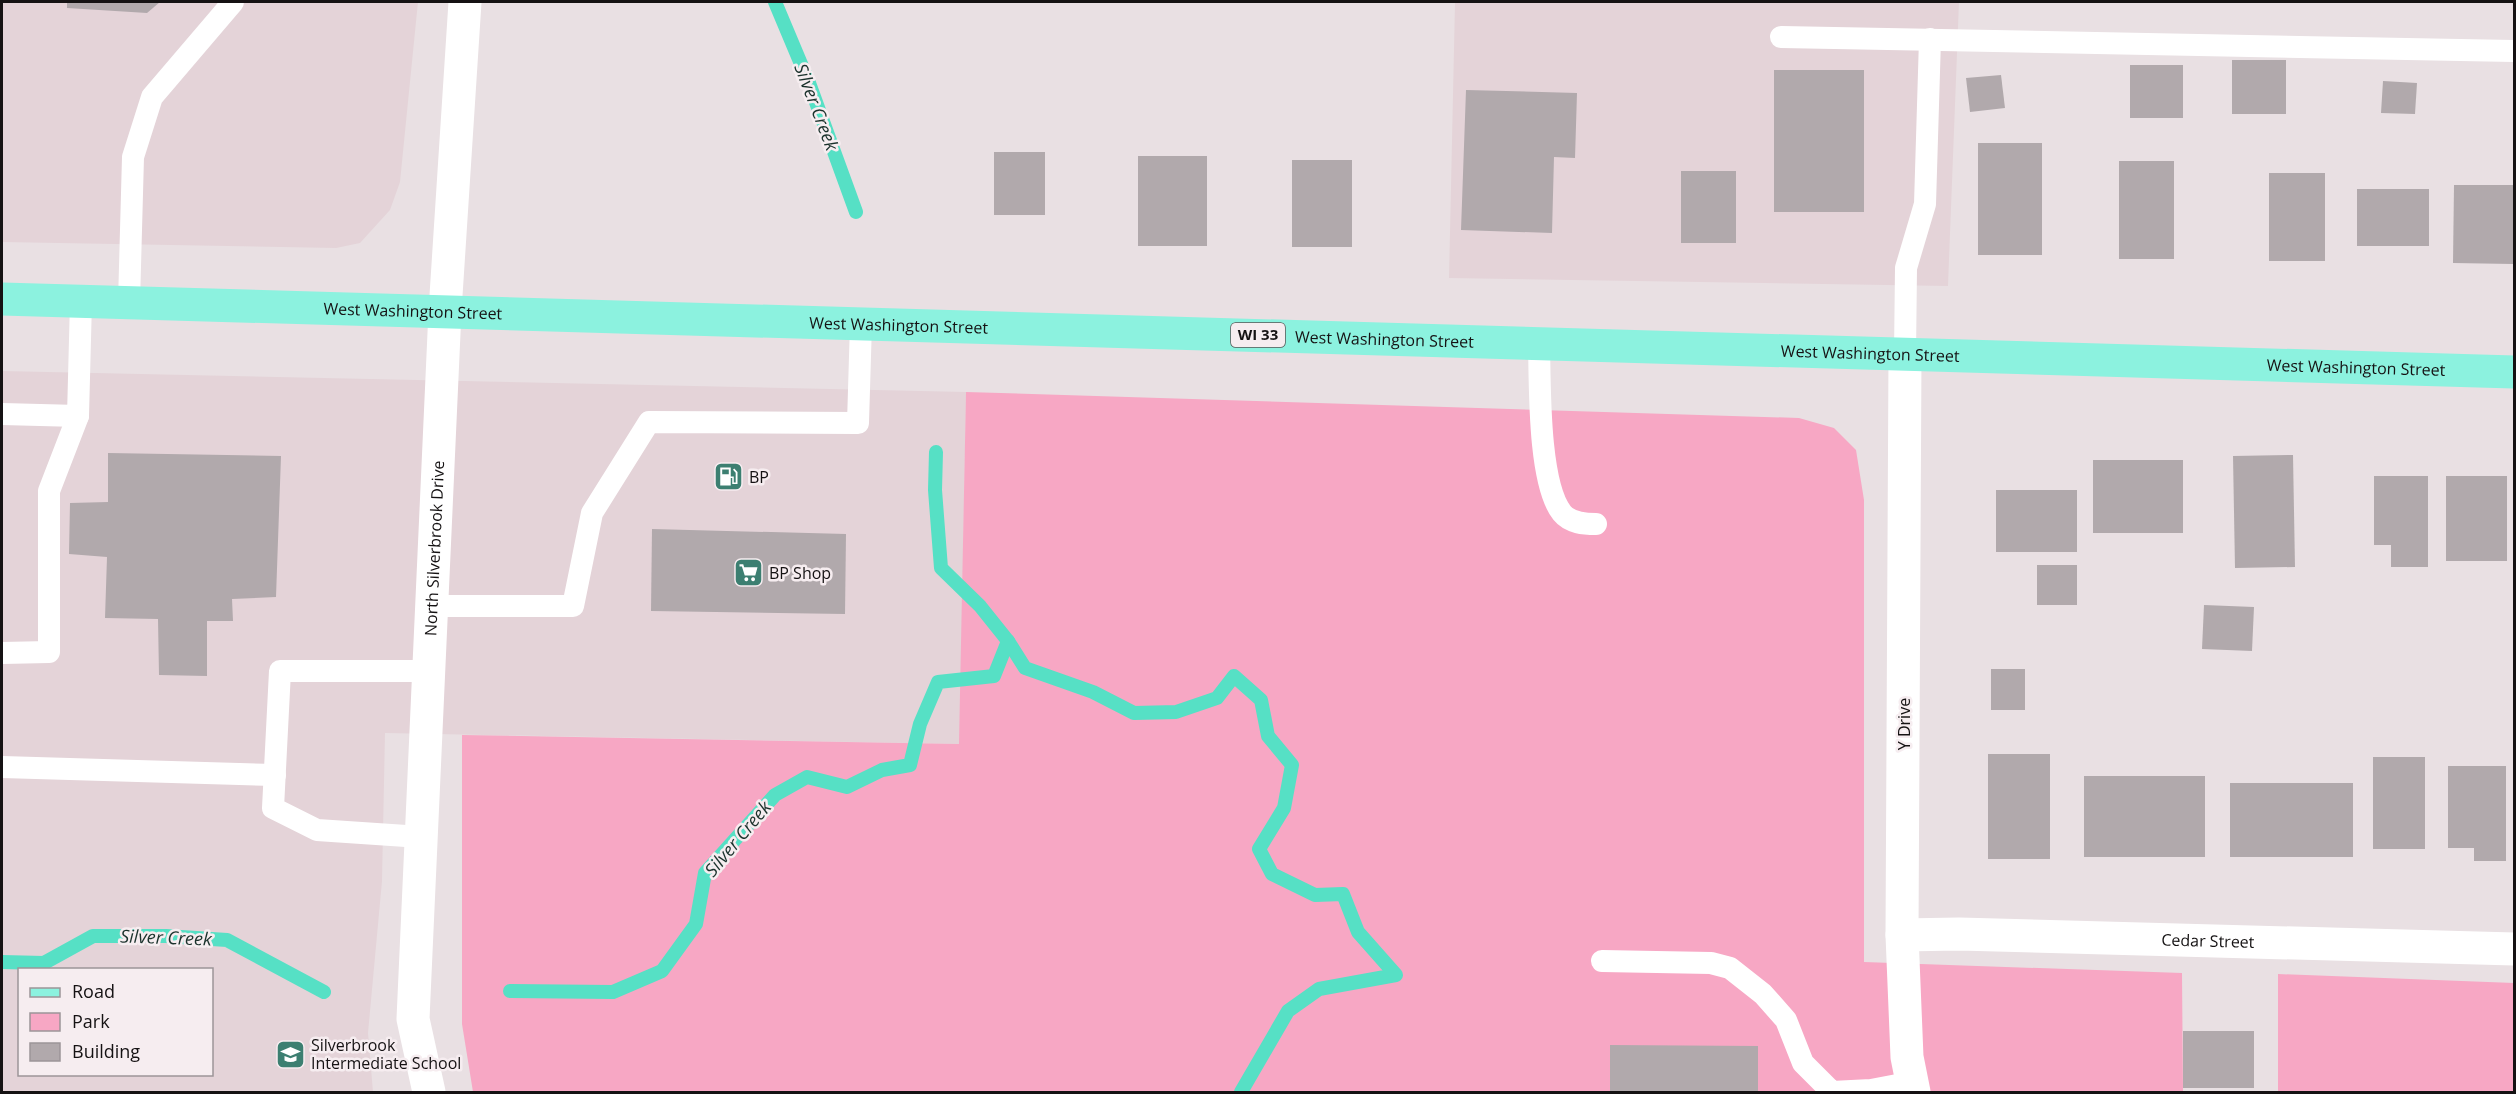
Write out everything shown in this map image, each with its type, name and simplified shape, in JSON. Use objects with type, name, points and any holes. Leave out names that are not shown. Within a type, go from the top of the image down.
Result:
[{"type":"main road","name":"West Washington Street","points":[[2,299],[2514,372]]},
{"type":"street","name":"North Silverbrook Drive","points":[[429,1092],[413,1019],[445,311],[465,2]]},
{"type":"street","name":"Y Drive","points":[[1905,354],[1902,935],[1907,1057],[1914,1088]]},
{"type":"street","name":"Cedar Street","points":[[1902,935],[1959,934],[2514,949]]},
{"type":"lane","points":[[129,303],[133,158],[152,97],[233,2]]},
{"type":"lane","points":[[1781,37],[2514,51]]},
{"type":"lane","points":[[1905,354],[1906,268],[1925,204],[1930,39]]},
{"type":"lane","points":[[2,653],[50,652],[50,491],[78,416],[81,301]]},
{"type":"lane","points":[[432,606],[573,606],[592,513],[649,422],[858,423],[861,324]]},
{"type":"lane","points":[[1539,344],[1543,447],[1550,486],[1562,513],[1580,524],[1596,524]]},
{"type":"lane","points":[[2,414],[78,416]]},
{"type":"lane","points":[[421,837],[317,830],[273,808],[280,670],[429,671]]},
{"type":"lane","points":[[2,767],[275,775]]},
{"type":"lane","points":[[1602,961],[1711,963],[1730,968],[1763,994],[1786,1020],[1803,1063],[1832,1092],[1914,1088]]},
{"type":"shaded area","points":[[2,2],[418,2],[400,182],[390,210],[360,243],[336,248],[2,242]]},
{"type":"shaded area","points":[[1455,2],[1959,2],[1948,286],[1449,278]]},
{"type":"shaded area","points":[[2,371],[966,392],[960,744],[385,733],[382,881],[368,1033],[373,1092],[2,1092]]},
{"type":"green space","points":[[966,392],[1799,418],[1834,428],[1856,450],[1864,500],[1864,962],[2182,973],[2183,1092],[473,1092],[462,1024],[462,735],[959,744]]},
{"type":"green space","points":[[2278,974],[2514,983],[2514,1092],[2278,1092]]},
{"type":"building","points":[[67,2],[160,2],[147,13],[67,8]]},
{"type":"building","points":[[2232,60],[2286,60],[2286,114],[2232,114]]},
{"type":"building","points":[[2130,65],[2183,65],[2183,118],[2130,118]]},
{"type":"building","points":[[1774,70],[1864,70],[1864,212],[1774,212]]},
{"type":"building","points":[[2001,75],[2005,108],[1970,112],[1966,78]]},
{"type":"building","points":[[2383,81],[2417,83],[2415,114],[2381,113]]},
{"type":"building","points":[[1466,90],[1577,93],[1575,158],[1554,157],[1552,233],[1461,230]]},
{"type":"building","points":[[1978,143],[2042,143],[2042,255],[1978,255]]},
{"type":"building","points":[[994,152],[1045,152],[1045,215],[994,215]]},
{"type":"building","points":[[1138,156],[1207,156],[1207,246],[1138,246]]},
{"type":"building","points":[[1292,160],[1352,160],[1352,247],[1292,247]]},
{"type":"building","points":[[2119,161],[2174,161],[2174,259],[2119,259]]},
{"type":"building","points":[[1681,171],[1736,171],[1736,243],[1681,243]]},
{"type":"building","points":[[2269,173],[2325,173],[2325,261],[2269,261]]},
{"type":"building","points":[[2454,185],[2514,185],[2513,264],[2453,263]]},
{"type":"building","points":[[2357,189],[2429,189],[2429,246],[2357,246]]},
{"type":"building","points":[[108,453],[281,456],[276,597],[232,599],[233,621],[207,621],[207,676],[159,675],[158,619],[105,618],[107,557],[69,554],[70,503],[108,502]]},
{"type":"building","points":[[2293,455],[2295,567],[2235,568],[2233,456]]},
{"type":"building","points":[[2093,460],[2183,460],[2183,533],[2093,533]]},
{"type":"building","points":[[2374,476],[2428,476],[2428,567],[2391,567],[2391,545],[2374,545]]},
{"type":"building","points":[[2446,476],[2507,476],[2507,561],[2446,561]]},
{"type":"building","points":[[1996,490],[2077,490],[2077,552],[1996,552]]},
{"type":"building","name":"BP Shop","points":[[652,529],[846,534],[845,614],[651,611]]},
{"type":"building","points":[[2037,565],[2077,565],[2077,605],[2037,605]]},
{"type":"building","points":[[2204,605],[2254,607],[2252,651],[2202,649]]},
{"type":"building","points":[[1991,669],[2025,669],[2025,710],[1991,710]]},
{"type":"building","points":[[1988,754],[2050,754],[2050,859],[1988,859]]},
{"type":"building","points":[[2373,757],[2425,757],[2425,849],[2373,849]]},
{"type":"building","points":[[2448,766],[2506,766],[2506,861],[2474,861],[2474,848],[2448,848]]},
{"type":"building","points":[[2084,776],[2205,776],[2205,857],[2084,857]]},
{"type":"building","points":[[2230,783],[2353,783],[2353,857],[2230,857]]},
{"type":"building","points":[[2183,1031],[2254,1031],[2254,1088],[2183,1088]]},
{"type":"building","points":[[1610,1045],[1758,1046],[1758,1092],[1610,1092]]},
{"type":"waterway","name":"Silver Creek","points":[[775,2],[809,83],[856,212]]},
{"type":"waterway","name":"Silver Creek","points":[[510,991],[613,992],[662,971],[696,924],[705,873],[775,795],[807,777],[847,787],[882,770],[910,765],[920,724],[938,682],[994,676],[1008,641],[980,606],[941,568],[935,490],[936,452]]},
{"type":"waterway","points":[[1008,641],[1025,668],[1093,692],[1134,713],[1176,712],[1217,698],[1234,676],[1261,700],[1268,736],[1292,765],[1284,808],[1259,849],[1272,874],[1315,895],[1343,894],[1358,932],[1396,975],[1319,989],[1288,1011],[1241,1092]]},
{"type":"waterway","name":"Silver Creek","points":[[2,962],[44,963],[93,936],[166,936],[227,940],[324,992]]},
{"type":"place","name":"BP","points":[[728,477]]},
{"type":"place","name":"BP Shop","points":[[748,573]]},
{"type":"place","name":"Silverbrook Intermediate School","points":[[290,1054]]}]
